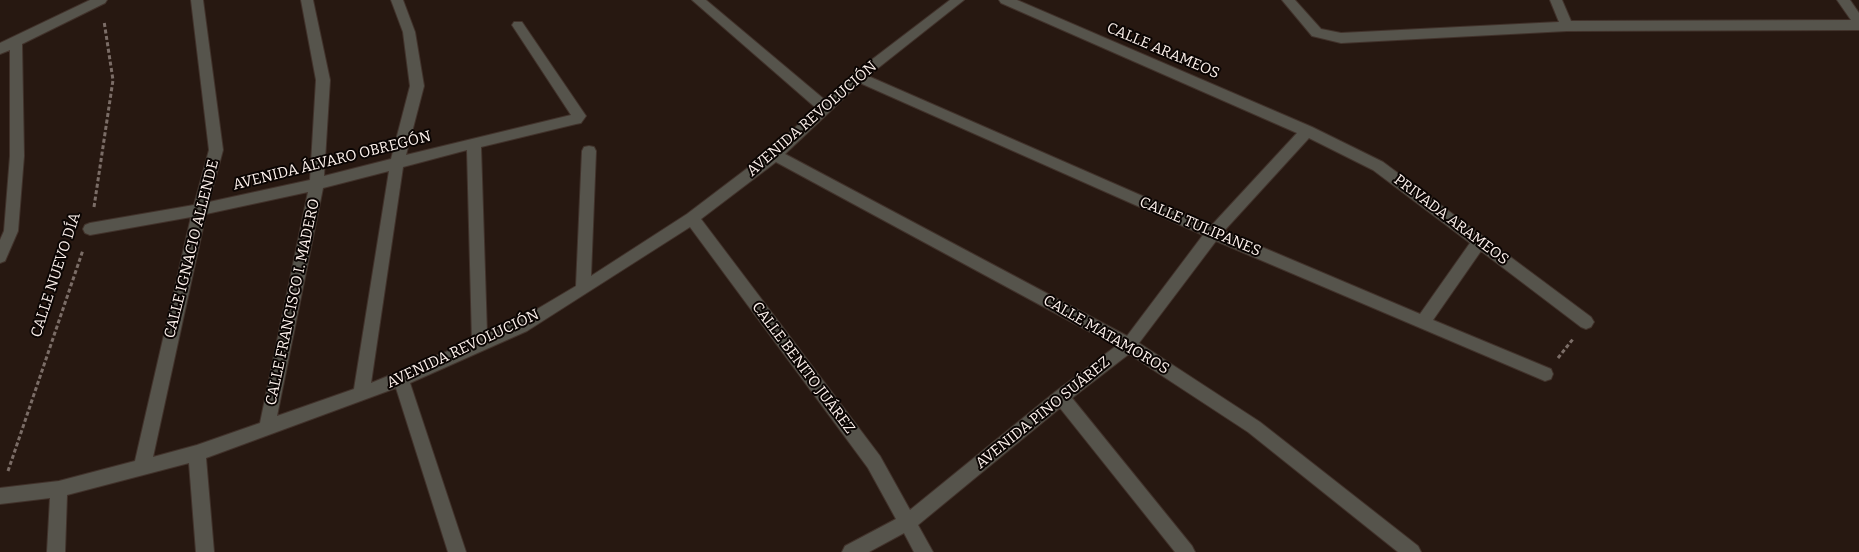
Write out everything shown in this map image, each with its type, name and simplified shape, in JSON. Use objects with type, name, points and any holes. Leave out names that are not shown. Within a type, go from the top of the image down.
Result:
[{"type":"street","points":[[0,49],[101,0]]},
{"type":"street","name":"CALLE IGNACIO ALLENDE","points":[[142,467],[200,210],[216,150],[197,0]]},
{"type":"street","name":"CALLE FRANCISCO I. MADERO","points":[[267,426],[317,184],[323,80],[307,0]]},
{"type":"street","points":[[361,394],[397,163],[417,86],[409,32],[397,0]]},
{"type":"street","points":[[698,0],[824,107]]},
{"type":"street","name":"AVENIDA REVOLUCIÓN","points":[[0,496],[59,489],[196,453],[401,379],[522,326],[692,218],[775,155],[858,76],[958,0]]},
{"type":"street","name":"CALLE ARAMEOS","points":[[1006,0],[1307,131]]},
{"type":"street","points":[[1288,0],[1316,33],[1341,38],[1567,26],[1859,24]]},
{"type":"street","points":[[1556,0],[1567,26]]},
{"type":"street","points":[[1843,0],[1859,24]]},
{"type":"street","name":"AVENIDA ÁLVARO OBREGÓN","points":[[90,229],[200,210],[317,184],[474,143],[576,119],[579,116],[518,25]]},
{"type":"street","points":[[0,257],[11,231],[17,156],[16,42]]},
{"type":"street","name":"CALLE TULIPANES","points":[[858,76],[1213,233],[1545,374]]},
{"type":"street","name":"AVENIDA PINO SUÁREZ","points":[[851,552],[908,522],[1061,397],[1130,345],[1213,233],[1307,131]]},
{"type":"street","name":"PRIVADA ARAMEOS","points":[[1307,131],[1378,166],[1586,322]]},
{"type":"street","points":[[474,143],[480,344]]},
{"type":"street","points":[[583,289],[589,151]]},
{"type":"street","name":"CALLE MATAMOROS","points":[[775,155],[1130,345],[1254,427],[1412,552]]},
{"type":"street","name":"CALLE BENITO JUÁREZ","points":[[692,218],[874,462],[924,552]]},
{"type":"street","points":[[1423,322],[1479,242]]},
{"type":"street","points":[[401,379],[458,552]]},
{"type":"street","points":[[1061,397],[1186,552]]},
{"type":"street","points":[[196,453],[205,552]]},
{"type":"street","points":[[56,552],[59,489]]},
{"type":"path","name":"CALLE NUEVO DÍA","points":[[6,476],[90,229],[113,80],[101,0]]},
{"type":"path","points":[[1545,374],[1586,322]]}]
